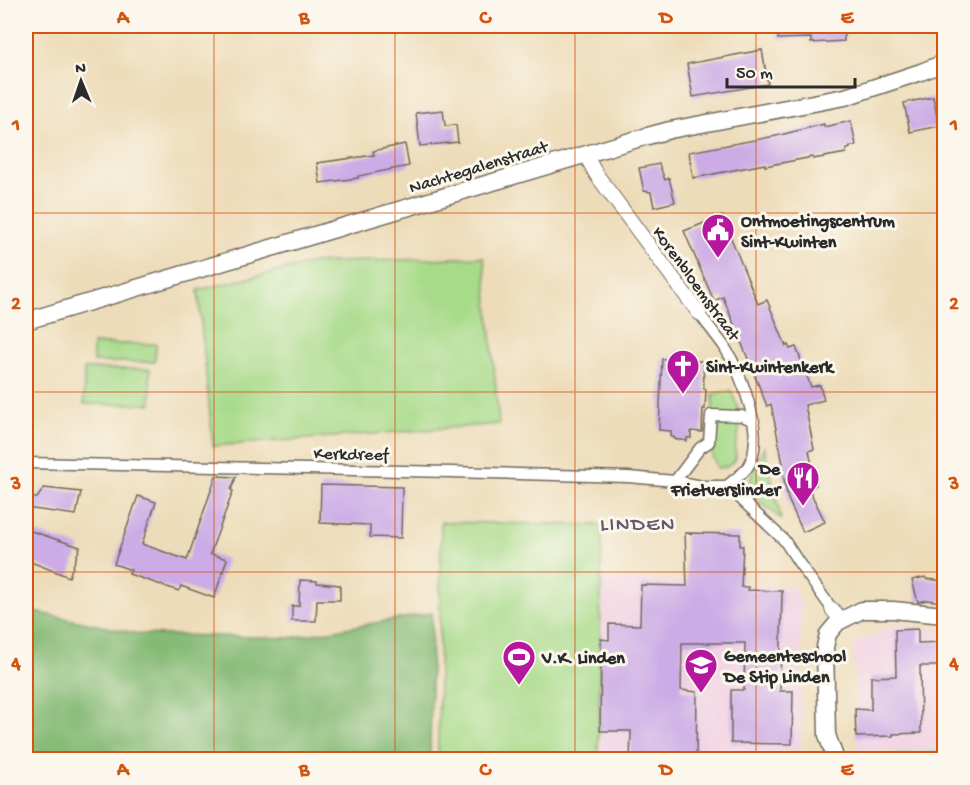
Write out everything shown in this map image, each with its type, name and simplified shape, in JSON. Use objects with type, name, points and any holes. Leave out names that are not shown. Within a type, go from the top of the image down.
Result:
[{"type":"street","name":"Nachtegalenstraat","points":[[26,321],[670,130],[845,97],[945,63]]},
{"type":"street","name":"Korenbloemstraat","points":[[585,154],[596,174],[725,347],[746,390],[754,421],[755,444],[747,468],[727,486]]},
{"type":"street","points":[[675,481],[700,448],[709,442],[711,415],[742,416],[754,421]]},
{"type":"street","name":"Kerkdreef","points":[[26,463],[628,477],[702,486],[727,486]]},
{"type":"street","points":[[727,486],[784,540],[837,614]]},
{"type":"street","points":[[837,614],[862,610],[893,610],[945,615]]},
{"type":"street","points":[[836,759],[827,735],[825,647],[837,614]]},
{"type":"shaded area","name":"Gemeenteschool De Stip Linden","points":[[603,578],[792,586],[801,605],[801,749],[776,752],[768,759],[600,760]]},
{"type":"shaded area","points":[[895,624],[944,631],[944,749],[857,752],[854,644]]},
{"type":"green space","points":[[484,257],[499,424],[213,446],[198,290],[313,263]]},
{"type":"green space","points":[[93,344],[156,344],[155,362],[93,362]]},
{"type":"green space","points":[[84,369],[150,369],[151,404],[84,404]]},
{"type":"green space","points":[[731,390],[738,408],[739,432],[735,447],[736,459],[727,467],[717,468],[712,455],[713,394]]},
{"type":"green space","points":[[764,447],[781,519],[760,501],[751,488],[750,481]]},
{"type":"green space","name":"V.K. Linden","points":[[441,522],[602,525],[598,759],[438,759]]},
{"type":"green space","points":[[26,613],[40,613],[139,634],[290,638],[432,613],[430,759],[26,759]]},
{"type":"building","points":[[778,26],[844,26],[844,41],[811,43],[811,38],[778,39]]},
{"type":"building","points":[[762,50],[768,84],[693,97],[687,64]]},
{"type":"building","points":[[933,97],[939,126],[910,132],[904,103]]},
{"type":"building","points":[[443,110],[445,126],[456,125],[458,142],[420,146],[416,113]]},
{"type":"building","points":[[851,121],[856,145],[846,150],[846,153],[765,166],[765,164],[693,178],[689,152],[776,136],[824,124],[824,127]]},
{"type":"building","points":[[405,144],[409,166],[358,176],[358,178],[320,183],[317,163],[374,155],[373,151]]},
{"type":"building","points":[[659,164],[665,180],[669,178],[675,202],[654,207],[651,192],[644,191],[639,168]]},
{"type":"building","points":[[722,216],[758,304],[767,300],[786,346],[788,345],[790,349],[796,347],[811,387],[820,385],[824,400],[805,405],[814,449],[809,451],[816,485],[809,489],[825,522],[803,532],[788,499],[771,404],[767,406],[723,297],[714,301],[684,231]]},
{"type":"building","name":"Sint-Kwintenkerk","points":[[683,351],[690,354],[694,361],[703,361],[704,389],[706,389],[702,432],[691,431],[691,438],[687,438],[687,441],[674,439],[671,437],[671,431],[659,430],[662,359],[670,359],[676,353]]},
{"type":"building","points":[[216,476],[236,477],[210,554],[227,559],[214,598],[181,586],[179,591],[129,574],[131,570],[114,564],[138,496],[156,502],[142,544],[187,560]]},
{"type":"building","points":[[321,485],[402,487],[401,538],[370,537],[370,525],[320,523]]},
{"type":"building","points":[[44,488],[81,492],[76,515],[26,508],[26,498],[37,498]]},
{"type":"building","points":[[31,531],[80,547],[69,577],[26,560],[26,547]]},
{"type":"building","name":"Gemeenteschool De Stip Linden","points":[[685,533],[740,534],[740,546],[743,546],[741,587],[748,587],[748,590],[782,591],[780,691],[793,691],[792,744],[731,743],[731,690],[744,690],[745,643],[682,643],[681,690],[697,692],[696,759],[630,759],[631,731],[600,731],[601,639],[609,640],[609,624],[640,625],[641,585],[687,586]]},
{"type":"building","points":[[925,577],[945,581],[945,602],[926,600],[918,602],[912,580]]},
{"type":"building","points":[[300,580],[340,585],[340,600],[317,600],[316,621],[292,621],[292,606],[299,606]]},
{"type":"building","points":[[918,629],[918,643],[945,642],[945,666],[920,666],[921,733],[856,737],[855,709],[871,710],[871,677],[896,676],[895,630]]},
{"type":"waterway","points":[[859,759],[944,754]]},
{"type":"place","name":"Ontmoetingscentrum Sint-Kwinten","points":[[718,259]]},
{"type":"place","name":"Sint-Kwintenkerk","points":[[683,395]]},
{"type":"place","name":"De Frietverslinder","points":[[803,507]]},
{"type":"place","name":"V.K. Linden","points":[[519,686]]},
{"type":"place","name":"Gemeenteschool De Stip Linden","points":[[701,694]]},
{"type":"district","name":"LINDEN","points":[[638,523]]}]
